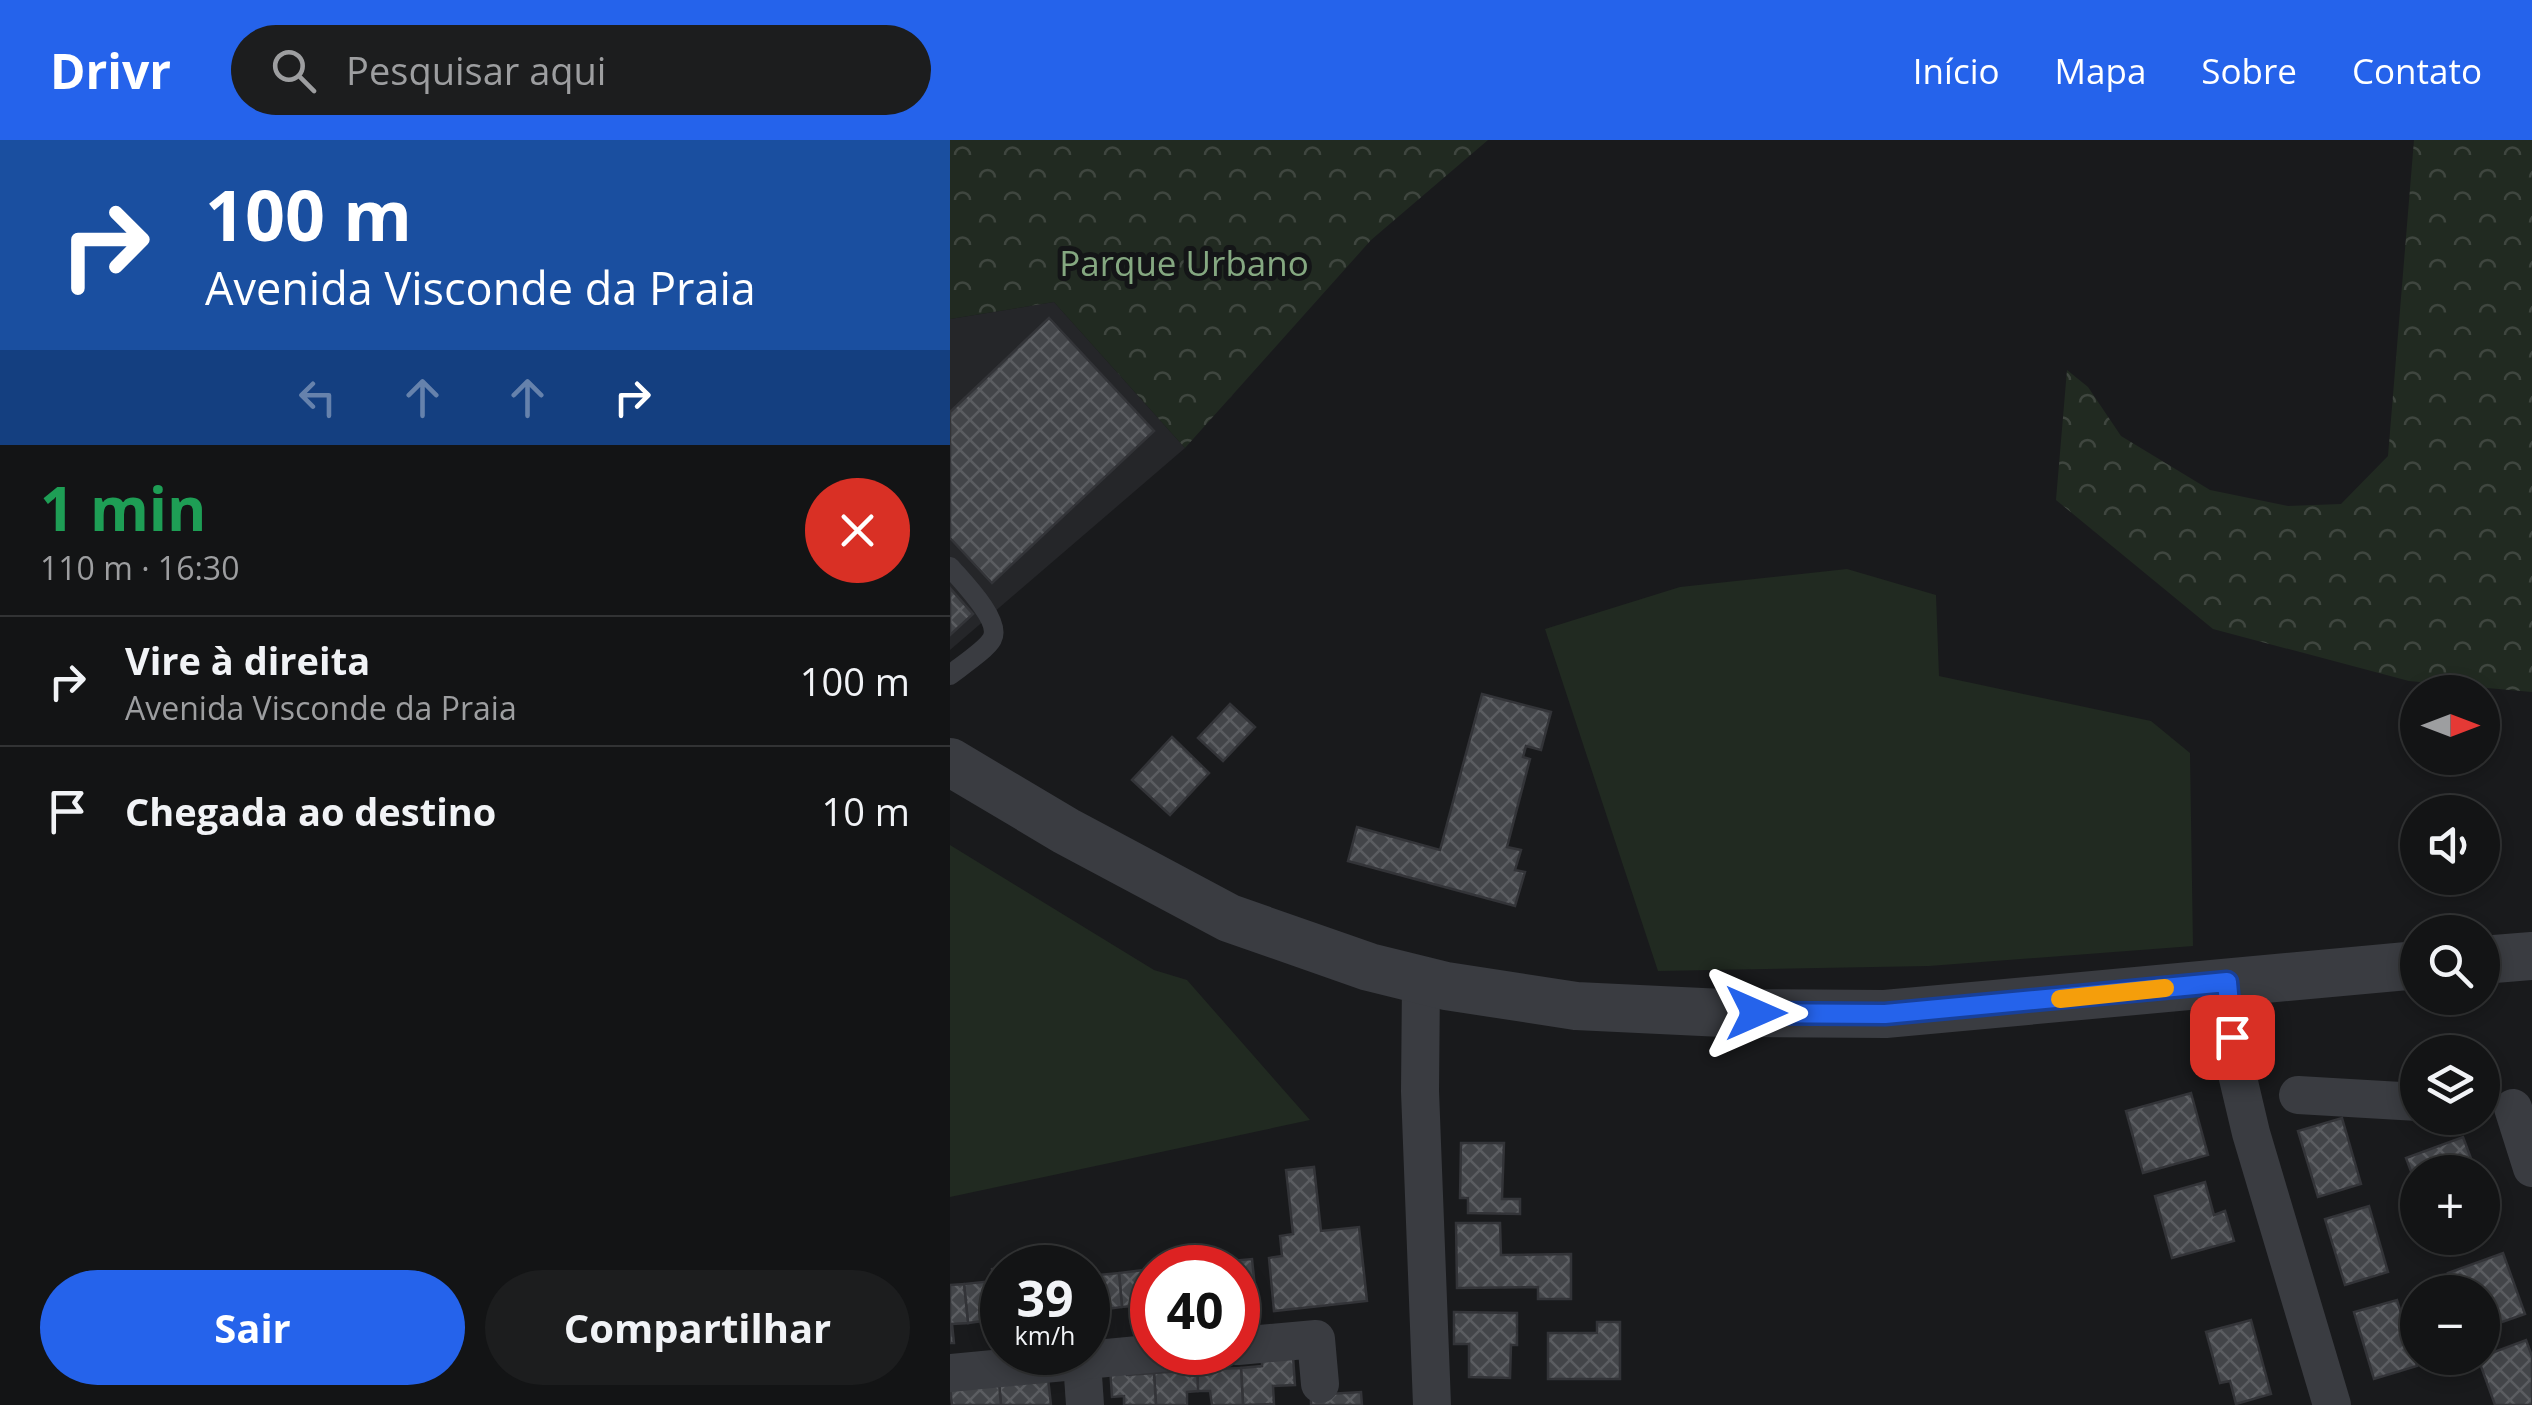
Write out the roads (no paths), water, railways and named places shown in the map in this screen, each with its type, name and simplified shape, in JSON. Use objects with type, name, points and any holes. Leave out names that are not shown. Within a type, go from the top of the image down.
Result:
[{"type":"street","points":[[950,762],[1080,839],[1229,918],[1290,942],[1421,980],[1576,1006],[1885,1014],[2400,967]]},
{"type":"street","points":[[2500,959],[2532,956]]},
{"type":"street","points":[[1421,980],[1420,1090],[1432,1405]]},
{"type":"street","points":[[2227,982],[2233,1057],[2251,1133],[2332,1405]]},
{"type":"street","points":[[2298,1095],[2400,1101]]},
{"type":"street","points":[[2509,1107],[2532,1168]]},
{"type":"street","points":[[1260,1344],[1316,1339],[1320,1384]]},
{"type":"street","points":[[950,1373],[980,1370]]},
{"type":"street","points":[[1083,1375],[1085,1405]]},
{"type":"lane","points":[[950,567],[988,614],[994,628],[991,642],[950,675]]},
{"type":"park label","name":"Parque Urbano","points":[[1184,264]]}]
